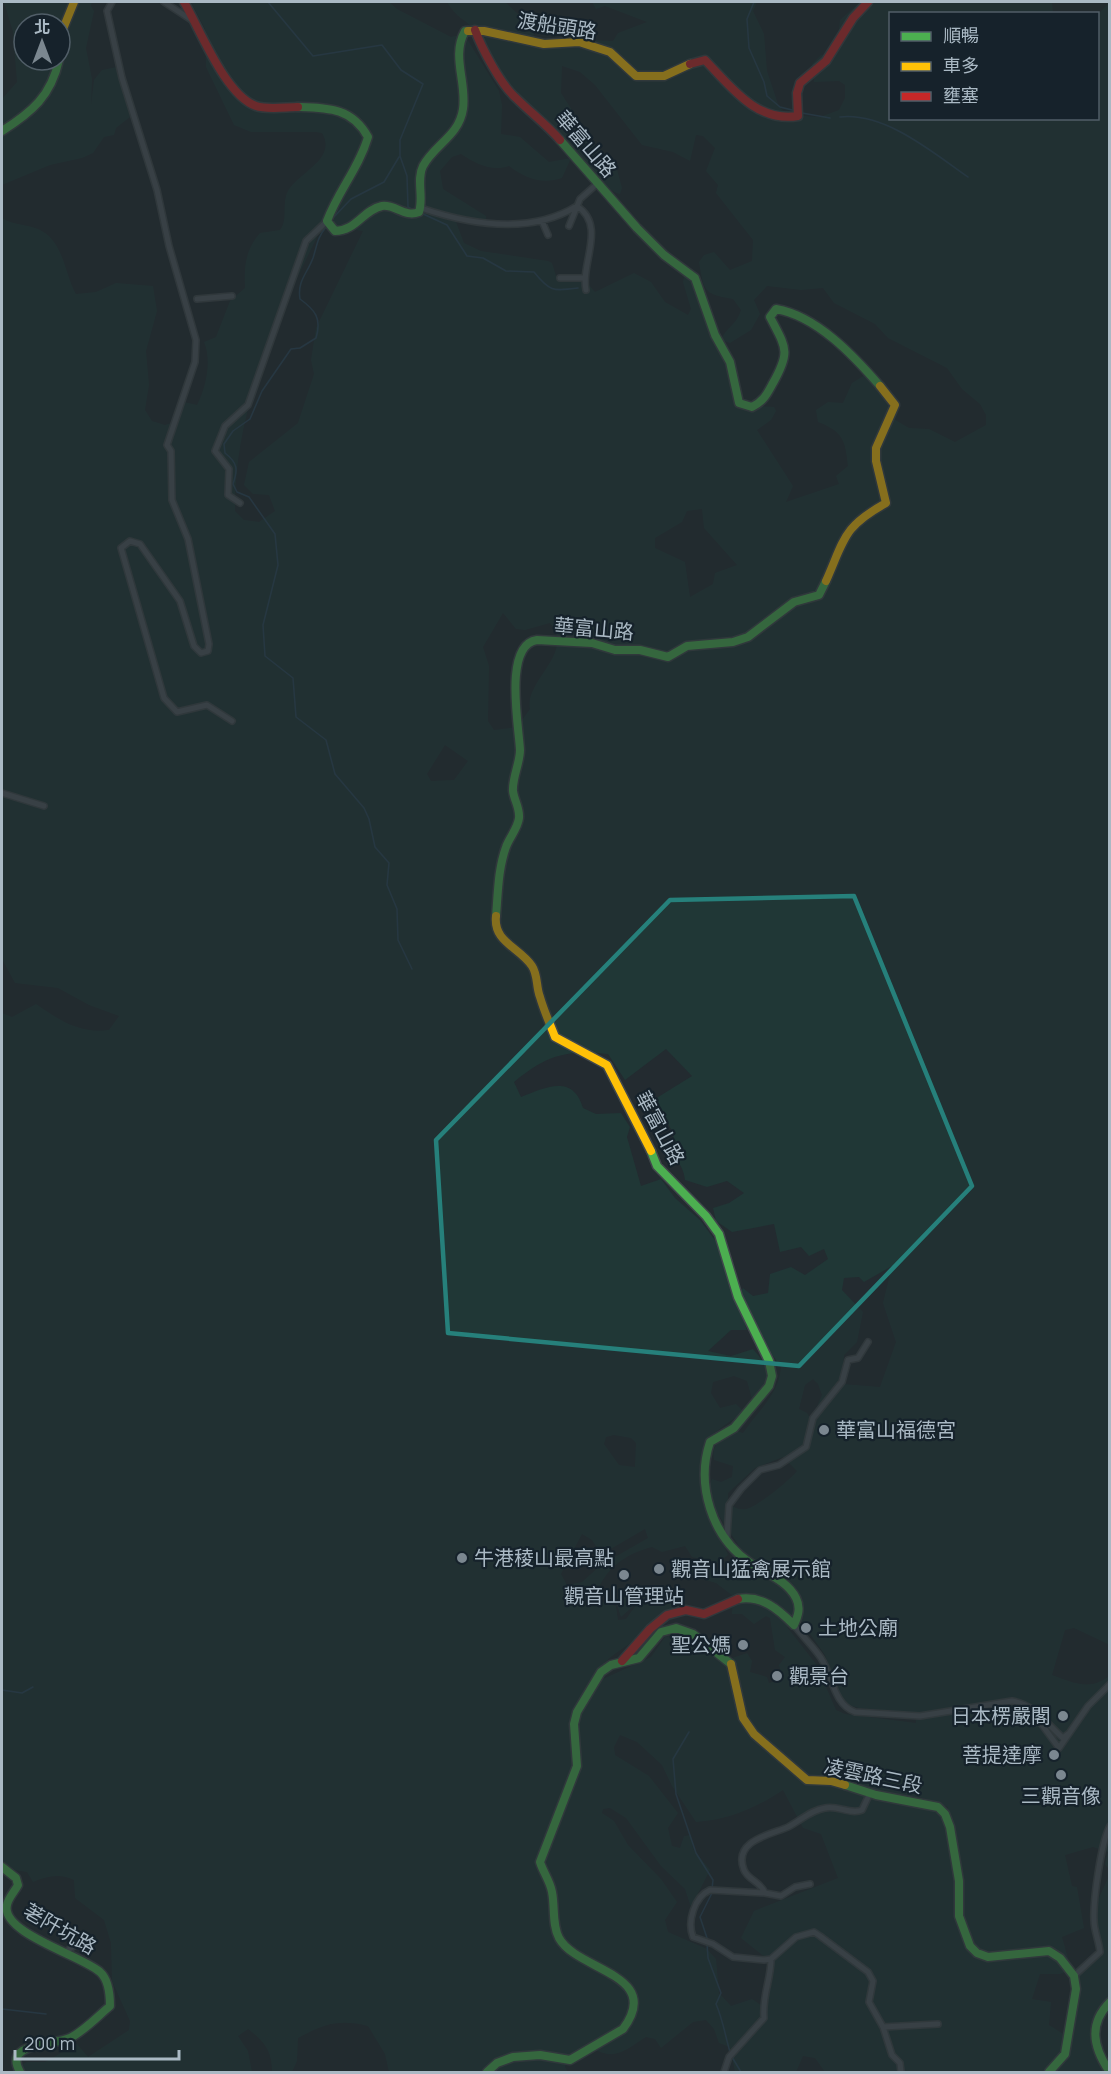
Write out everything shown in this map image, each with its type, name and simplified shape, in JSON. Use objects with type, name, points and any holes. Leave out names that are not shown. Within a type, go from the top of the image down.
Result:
[{"type":"street","points":[[112,2],[107,10],[122,78],[157,190],[196,340],[195,362],[167,445],[171,451],[172,500],[188,539],[209,644],[208,651],[201,652],[194,646],[180,601],[140,544],[130,540],[121,548],[164,698],[177,712],[207,705],[232,721]]},
{"type":"street","points":[[164,2],[197,23]]},
{"type":"street","points":[[184,2],[227,78],[247,103],[257,107],[329,110],[350,115],[363,127],[368,137],[364,155],[348,184],[331,205],[327,221],[306,241],[248,405],[225,426],[215,451],[229,469],[228,495],[240,503]]},
{"type":"street","name":"渡船頭路","points":[[475,30],[544,44],[579,42],[610,52],[636,76],[664,76],[701,59],[705,60],[739,99],[781,119],[798,116],[797,93],[800,83],[826,61],[853,18],[868,2]]},
{"type":"street","points":[[420,210],[420,172],[425,163],[455,134],[460,122],[465,92],[459,48],[461,37],[465,32],[475,30]]},
{"type":"street","name":"華富山路","points":[[475,30],[480,44],[514,97],[540,117],[637,228],[664,255],[695,278],[714,335],[730,362],[739,403],[752,407],[763,402],[786,360],[783,342],[770,317],[777,309],[787,308],[827,336],[860,364],[882,386],[895,405],[894,412],[879,437],[876,449],[886,503],[863,515],[854,524],[836,556],[830,576],[819,595],[794,602],[748,637],[733,642],[687,646],[668,657],[640,650],[615,650],[592,643],[537,640],[525,646],[518,664],[514,692],[520,753],[513,790],[518,805],[519,820],[501,864],[495,925],[501,939],[527,959],[535,970],[539,996],[555,1037],[608,1065],[642,1129],[657,1166],[713,1224],[719,1234],[734,1287],[749,1325],[769,1361],[772,1376],[769,1386],[734,1428],[713,1439],[708,1447],[704,1488],[706,1500],[727,1538],[742,1557],[767,1571],[788,1588],[800,1606],[799,1616],[794,1625]]},
{"type":"street","points":[[2,131],[34,111],[43,101],[57,72]]},
{"type":"street","points":[[569,226],[580,199],[598,183]]},
{"type":"street","points":[[327,221],[335,231],[345,232],[361,223],[378,207],[385,206],[408,215],[420,210],[491,225],[542,221],[560,216],[577,206]]},
{"type":"street","points":[[577,206],[582,210],[592,231],[593,242],[583,278],[586,290]]},
{"type":"street","points":[[542,221],[548,235]]},
{"type":"street","points":[[560,278],[583,278]]},
{"type":"street","points":[[196,299],[232,296]]},
{"type":"street","points":[[2,793],[44,806]]},
{"type":"street","points":[[727,1538],[727,1512],[732,1500],[760,1470],[779,1465],[806,1447],[813,1418],[842,1382],[848,1360],[858,1358],[868,1342]]},
{"type":"street","points":[[487,2073],[497,2063],[513,2057],[540,2055],[570,2060],[623,2029],[629,2021],[634,1999],[624,1983],[576,1955],[559,1938],[551,1887],[540,1868],[544,1844],[577,1766],[574,1724],[577,1712],[601,1672],[622,1661],[650,1629],[665,1618],[687,1610],[705,1614],[743,1597],[769,1603],[794,1625],[822,1659],[840,1702],[846,1709],[855,1712],[920,1716],[1012,1701],[1022,1703],[1032,1710],[1063,1738],[1068,1734]]},
{"type":"street","name":"凌雲路三段","points":[[622,1661],[639,1658],[661,1632],[676,1628],[685,1629],[731,1663],[743,1718],[754,1734],[800,1776],[807,1780],[831,1781],[870,1793],[923,1803],[938,1808],[945,1814],[950,1827],[959,1881],[959,1916],[970,1946],[977,1953],[995,1957],[1049,1951],[1060,1958],[1074,1976]]},
{"type":"street","points":[[1032,1710],[1059,1748],[1064,1745],[1068,1734],[1088,1706],[1110,1684]]},
{"type":"street","points":[[765,1893],[762,1886],[744,1869],[746,1850],[753,1842],[762,1834],[786,1828],[825,1808],[856,1812],[862,1810],[870,1793]]},
{"type":"street","points":[[1049,2073],[1065,2054],[1076,1989],[1074,1976],[1100,1952],[1094,1922],[1094,1899],[1104,1836],[1110,1826]]},
{"type":"street","name":"荖阡坑路","points":[[2,1867],[16,1878],[18,1885],[6,1906],[8,1918],[24,1932],[101,1971],[110,1990],[110,2006],[70,2038],[22,2050],[16,2056],[15,2063],[20,2073]]},
{"type":"street","points":[[810,1884],[795,1887],[781,1896],[713,1890],[704,1893],[693,1909],[690,1930],[693,1937],[705,1940],[733,1957],[771,1959],[796,1937],[814,1932],[868,1972],[873,1982],[869,2002],[883,2027],[892,2055],[900,2063],[901,2073]]},
{"type":"street","points":[[65,1952],[88,1937]]},
{"type":"street","points":[[724,2073],[729,2057],[764,2018],[763,1995],[771,1975],[771,1959]]},
{"type":"street","points":[[1110,2002],[1095,2021],[1093,2033],[1100,2059],[1110,2072]]},
{"type":"street","points":[[883,2027],[938,2024]]},
{"type":"highlighted area","points":[[854,896],[972,1186],[799,1366],[448,1333],[436,1140],[670,900]]},
{"type":"green space","points":[[4,2],[92,2],[91,6],[94,11],[86,48],[92,79],[91,106],[94,80],[102,70],[117,67],[130,117],[116,128],[114,135],[104,137],[93,153],[82,158],[50,165],[2,185],[2,99],[17,82],[16,72],[72,72],[72,12],[12,12],[12,29]]},
{"type":"green space","points":[[191,2],[389,2],[397,9],[451,37],[464,34],[499,91],[502,105],[501,134],[520,137],[549,162],[571,158],[562,178],[548,181],[528,177],[509,166],[496,168],[484,166],[461,154],[452,157],[440,171],[443,189],[486,216],[486,221],[464,219],[456,222],[464,243],[481,251],[548,261],[552,263],[556,276],[581,276],[595,292],[634,273],[651,282],[665,302],[688,315],[691,309],[683,282],[684,277],[689,277],[718,349],[732,367],[739,405],[774,407],[776,411],[771,420],[757,430],[793,486],[786,502],[839,484],[836,476],[848,466],[846,450],[838,434],[818,422],[816,410],[828,402],[843,403],[852,383],[865,375],[886,396],[892,418],[909,428],[929,429],[955,442],[986,425],[986,415],[980,404],[962,389],[947,368],[888,338],[875,324],[834,303],[823,288],[801,290],[767,286],[754,300],[760,314],[751,330],[730,343],[721,340],[741,310],[733,299],[710,293],[707,290],[699,262],[704,255],[714,252],[730,270],[752,261],[753,240],[716,193],[718,185],[706,171],[715,148],[703,136],[696,135],[690,161],[673,152],[642,145],[595,85],[580,72],[562,66],[561,93],[594,144],[615,162],[622,188],[620,194],[611,190],[568,153],[527,109],[508,83],[488,46],[447,2],[505,2],[531,26],[537,43],[554,39],[613,41],[618,33],[647,22],[605,6],[596,9],[592,2],[757,2],[753,11],[764,34],[767,71],[778,104],[786,115],[820,117],[839,110],[845,98],[845,85],[839,81],[814,82],[812,64],[821,55],[829,55],[837,45],[840,20],[860,2],[1052,2],[1053,12],[889,12],[889,120],[1099,120],[1099,13],[1109,3],[1110,1645],[1074,1628],[1065,1630],[1052,1675],[1082,1684],[1102,1681],[1109,1676],[1110,1871],[1105,1864],[1108,1852],[1093,1847],[1065,1855],[1072,1886],[1077,1887],[1084,1928],[1062,1937],[1071,1969],[1060,1974],[1040,1974],[1032,1999],[1051,2002],[1049,2025],[1068,2037],[1074,1982],[1099,1953],[1096,1904],[1109,1876],[1109,2006],[1102,2022],[1100,2039],[1109,2072],[825,2072],[815,2058],[803,2056],[796,2072],[735,2072],[730,2047],[719,2043],[714,2029],[706,2020],[693,2022],[661,2048],[655,2039],[646,2037],[624,2051],[612,2054],[597,2051],[588,2046],[568,2057],[565,2067],[568,2072],[389,2072],[385,2054],[368,2026],[340,2023],[324,2026],[298,2038],[297,2061],[292,2072],[272,2072],[271,2058],[266,2047],[248,2029],[238,2036],[248,2051],[252,2072],[9,2072],[27,2062],[45,2062],[77,2044],[88,2057],[129,2030],[130,2021],[112,1981],[111,1943],[104,1920],[75,1898],[74,1880],[54,1876],[33,1882],[27,1872],[8,1869],[2,1863],[2,1013],[12,1017],[36,1004],[70,1025],[98,1031],[109,1030],[119,1016],[89,1005],[58,988],[15,983],[2,959],[2,218],[47,234],[58,249],[76,294],[96,292],[116,283],[153,286],[157,311],[146,351],[149,385],[145,410],[152,421],[165,425],[171,423],[177,405],[184,402],[197,405],[208,366],[204,342],[216,337],[230,301],[245,288],[246,259],[251,246],[260,233],[280,230],[284,222],[287,193],[314,166],[325,151],[322,133],[251,132],[234,125],[206,67],[205,29]],"holes":[[[323,225],[363,231],[316,328],[311,360],[314,374],[298,423],[249,462],[244,485],[253,494],[269,495],[275,511],[259,522],[244,520],[235,511],[237,473],[242,436],[251,399],[275,328]],[[702,509],[704,528],[737,565],[715,573],[713,584],[690,597],[685,562],[655,548],[655,538],[682,522],[687,511]],[[503,613],[516,629],[525,630],[550,623],[556,634],[557,645],[554,656],[534,688],[530,698],[530,709],[517,727],[494,730],[488,721],[489,666],[483,647]],[[445,745],[468,761],[454,780],[431,781],[427,774]],[[666,1049],[692,1076],[655,1099],[674,1135],[673,1153],[684,1173],[685,1180],[707,1187],[727,1181],[744,1193],[729,1203],[713,1208],[716,1221],[732,1232],[774,1224],[780,1252],[801,1247],[809,1256],[824,1249],[828,1259],[805,1275],[791,1267],[770,1274],[768,1293],[753,1296],[743,1288],[741,1292],[770,1352],[781,1367],[772,1394],[743,1433],[736,1431],[716,1445],[714,1460],[733,1466],[732,1477],[721,1482],[712,1479],[709,1486],[702,1484],[704,1456],[709,1440],[721,1428],[744,1412],[736,1404],[720,1408],[711,1393],[713,1382],[734,1376],[747,1381],[752,1399],[768,1374],[764,1363],[753,1349],[731,1356],[708,1351],[731,1330],[747,1330],[718,1244],[700,1220],[675,1198],[661,1179],[641,1186],[627,1137],[630,1127],[621,1113],[596,1114],[583,1108],[578,1097],[566,1087],[549,1087],[521,1097],[514,1082],[557,1056],[580,1053],[608,1054],[625,1080]],[[892,1266],[883,1303],[896,1342],[880,1387],[842,1384],[844,1355],[857,1342],[863,1312],[842,1290],[844,1278],[859,1277],[864,1282]],[[813,1379],[818,1384],[822,1395],[811,1420],[807,1413],[799,1409],[805,1385]],[[614,1435],[631,1438],[636,1443],[635,1467],[619,1465],[604,1444],[606,1437]],[[783,1457],[797,1471],[773,1493],[746,1509],[734,1507],[728,1503],[728,1493],[755,1468]],[[718,1514],[745,1555],[777,1572],[778,1579],[757,1572],[745,1577],[714,1568],[696,1567],[676,1557],[670,1559],[685,1574],[716,1583],[733,1596],[732,1614],[742,1614],[754,1624],[766,1616],[770,1618],[775,1650],[785,1657],[779,1665],[783,1679],[769,1683],[767,1677],[750,1672],[752,1661],[747,1653],[721,1662],[676,1635],[665,1637],[651,1657],[603,1679],[598,1676],[609,1659],[677,1604],[668,1597],[660,1595],[641,1600],[645,1597],[641,1588],[621,1597],[617,1605],[621,1617],[639,1601],[626,1619],[618,1620],[616,1606],[600,1601],[595,1596],[610,1570],[632,1554],[652,1547],[662,1552],[685,1546],[692,1557],[718,1563],[728,1555],[711,1516]],[[645,1529],[648,1538],[601,1565],[582,1582],[567,1585],[561,1574],[582,1534],[592,1540],[599,1551],[609,1550]],[[801,1621],[825,1655],[840,1697],[846,1704],[859,1708],[916,1713],[916,1723],[845,1714],[836,1710],[816,1664],[787,1627]],[[620,1735],[637,1742],[662,1765],[672,1786],[696,1822],[720,1819],[742,1812],[783,1790],[803,1828],[821,1834],[838,1878],[754,1911],[741,1938],[771,1962],[762,2006],[752,1999],[731,2006],[719,1993],[716,1959],[707,1949],[668,1932],[665,1920],[677,1902],[661,1879],[628,1845],[614,1821],[602,1813],[603,1809],[610,1808],[626,1818],[661,1866],[685,1889],[691,1907],[710,1870],[693,1849],[691,1835],[684,1836],[680,1848],[672,1846],[668,1828],[678,1813],[649,1776],[615,1755],[614,1747]],[[826,1784],[923,1798],[948,1807],[948,1825],[931,1806],[890,1801]]]},
{"type":"waterway","points":[[268,2],[313,56],[382,45],[401,70],[423,84],[400,140],[400,156],[407,176],[408,207],[414,210]]},
{"type":"waterway","points":[[754,2],[747,19],[749,48],[764,82],[767,96],[780,107],[792,110]]},
{"type":"waterway","points":[[802,113],[830,118]]},
{"type":"waterway","points":[[840,117],[857,117],[891,127],[924,146],[968,177]]},
{"type":"waterway","points":[[332,219],[351,199],[384,182],[399,157]]},
{"type":"waterway","points":[[421,213],[447,225],[467,256],[483,258],[506,271],[534,272],[548,287],[553,289],[578,288]]},
{"type":"waterway","points":[[326,227],[319,238],[299,293],[300,299],[310,307],[318,320],[316,338],[300,348],[291,349],[262,391],[250,419],[233,431],[224,444],[225,453],[236,467],[233,484],[237,492],[249,497],[275,534],[278,565],[263,625],[265,656],[293,678],[296,717],[326,740],[335,774],[364,808],[369,819],[375,847],[389,863],[387,885],[397,909],[398,940],[412,969]]},
{"type":"waterway","points":[[2,1690],[22,1693],[33,1687]]},
{"type":"waterway","points":[[689,1732],[673,1759],[676,1794],[696,1853],[713,1880],[712,1889]]},
{"type":"waterway","points":[[707,1938],[700,1917],[712,1893]]},
{"type":"waterway","points":[[707,1943],[708,1958],[721,1993],[716,2004],[730,2052]]},
{"type":"waterway","points":[[2,2009],[46,2014]]},
{"type":"waterway","points":[[732,2057],[741,2072]]},
{"type":"traffic: fast","points":[[298,107],[330,109],[347,115],[362,127],[368,137],[327,221],[335,231],[349,228],[375,208],[382,206],[409,213],[419,212],[420,177],[423,166],[452,133],[461,118],[464,99],[459,50],[465,31],[468,31]]},
{"type":"traffic: fast","points":[[2,131],[39,102],[51,84],[55,72]]},
{"type":"traffic: fast","points":[[560,140],[637,228],[664,255],[695,278],[715,335],[730,362],[739,403],[752,407],[760,402],[779,372],[784,356],[783,343],[770,317],[776,309],[806,320],[834,339],[880,386]]},
{"type":"traffic: fast","points":[[496,916],[501,864],[519,818],[513,791],[520,750],[515,688],[516,671],[526,645],[537,640],[592,643],[615,650],[640,650],[668,657],[687,646],[733,642],[748,637],[794,602],[819,595],[826,581]]},
{"type":"traffic: fast","points":[[651,1151],[657,1166],[706,1216],[719,1234],[738,1297],[769,1361],[772,1376],[769,1386],[734,1428],[710,1442],[706,1458],[706,1492],[716,1524],[725,1538],[749,1562],[787,1586],[798,1602],[798,1615],[794,1625],[769,1604],[755,1599],[738,1599]]},
{"type":"traffic: fast","points":[[487,2072],[497,2063],[513,2057],[540,2055],[570,2060],[623,2029],[633,2011],[633,1996],[626,1985],[569,1949],[559,1938],[555,1927],[551,1888],[540,1862],[577,1766],[574,1724],[577,1712],[601,1672],[611,1665],[639,1658],[661,1632],[676,1628],[693,1634],[731,1664]]},
{"type":"traffic: fast","points":[[845,1785],[876,1795],[938,1807],[945,1814],[950,1827],[959,1881],[959,1916],[970,1946],[977,1953],[988,1957],[1049,1951],[1060,1958],[1074,1976],[1076,1989],[1065,2054],[1049,2072]]},
{"type":"traffic: fast","points":[[2,1867],[16,1878],[18,1885],[7,1905],[8,1915],[16,1925],[44,1943],[100,1972],[107,1983],[110,1997],[110,2006],[75,2035],[62,2041],[24,2050],[18,2055],[17,2062],[20,2072]]},
{"type":"traffic: fast","points":[[1110,2002],[1098,2019],[1095,2036],[1100,2054],[1110,2072]]},
{"type":"traffic: slow","points":[[70,12],[74,2]]},
{"type":"traffic: slow","points":[[468,31],[484,31],[544,44],[579,42],[610,52],[636,76],[664,76],[690,64]]},
{"type":"traffic: slow","points":[[826,581],[842,544],[853,527],[886,503],[876,461],[876,448],[895,405],[880,386]]},
{"type":"traffic: slow","points":[[496,916],[496,925],[503,938],[527,959],[534,970],[539,993],[555,1037],[607,1065],[651,1151]]},
{"type":"traffic: slow","points":[[731,1664],[743,1718],[754,1734],[807,1780],[831,1781],[845,1785]]},
{"type":"traffic: jam","points":[[184,2],[214,60],[234,89],[256,106],[298,107]]},
{"type":"traffic: jam","points":[[690,64],[705,60],[735,91],[757,108],[783,117],[798,116],[797,93],[800,83],[826,61],[853,18],[868,2]]},
{"type":"traffic: jam","points":[[475,30],[504,85],[560,140]]},
{"type":"traffic: jam","points":[[622,1661],[650,1629],[667,1615],[686,1610],[704,1614],[738,1599]]},
{"type":"place","name":"華富山福德宮","points":[[824,1430]]},
{"type":"place","name":"牛港稜山最高點","points":[[462,1558]]},
{"type":"place","name":"觀音山猛禽展示館","points":[[659,1569]]},
{"type":"place","name":"觀音山管理站","points":[[624,1575]]},
{"type":"place","name":"土地公廟","points":[[806,1628]]},
{"type":"place","name":"聖公媽","points":[[743,1645]]},
{"type":"place","name":"觀景台","points":[[777,1676]]},
{"type":"place","name":"日本楞嚴閣","points":[[1063,1716]]},
{"type":"place","name":"菩提達摩","points":[[1054,1755]]},
{"type":"place","name":"三觀音像","points":[[1061,1775]]}]
